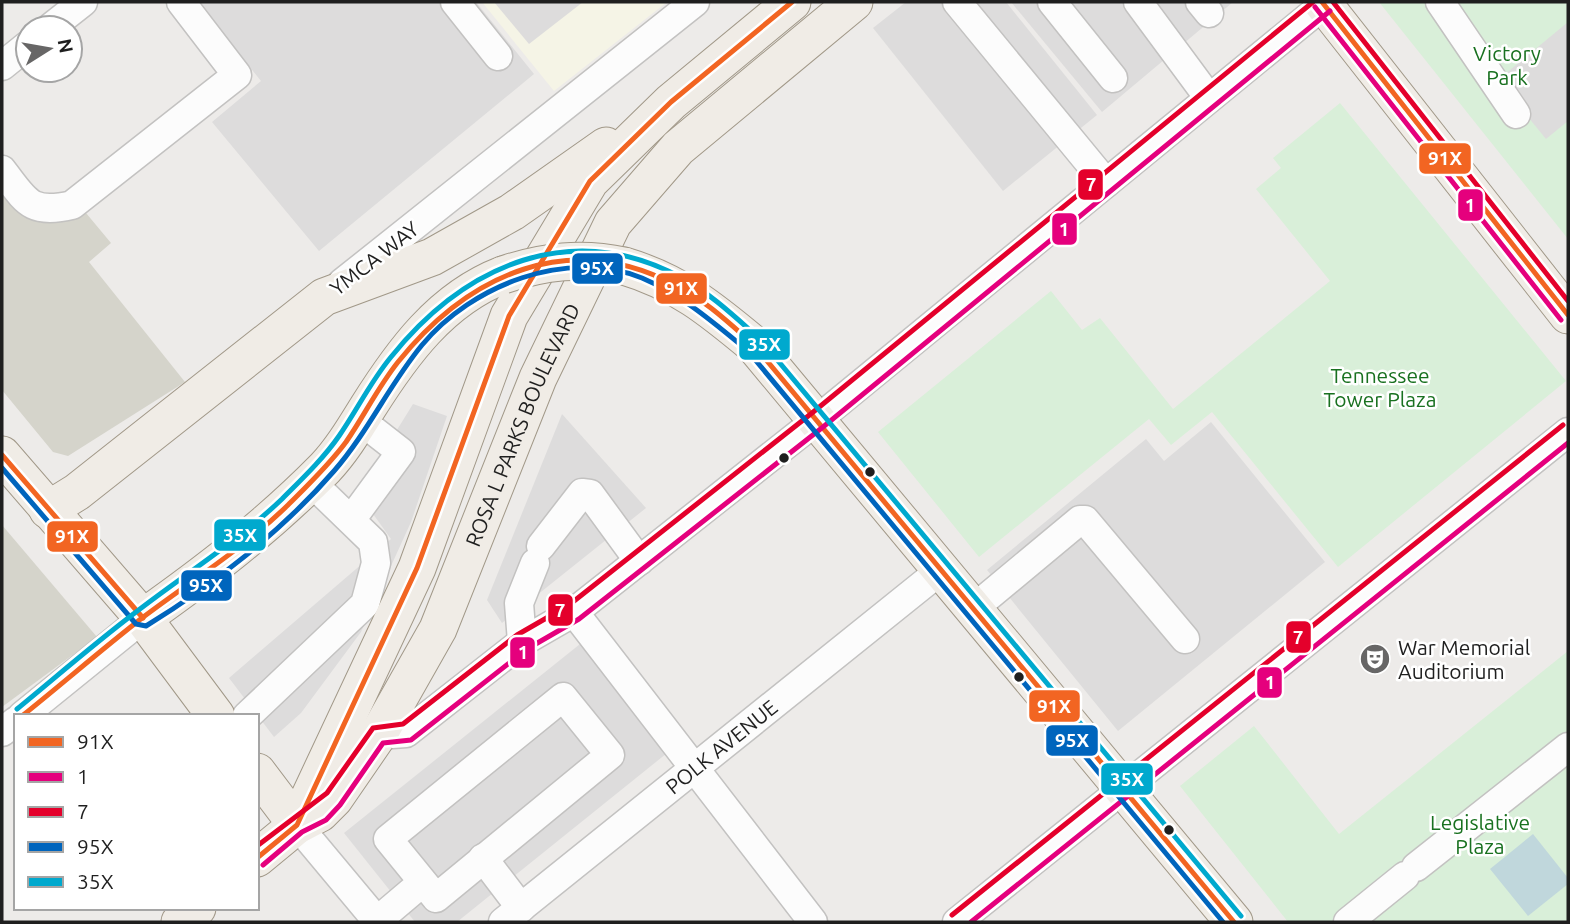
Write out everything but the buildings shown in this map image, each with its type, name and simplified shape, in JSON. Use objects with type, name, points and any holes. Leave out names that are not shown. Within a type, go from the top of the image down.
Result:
[{"type":"main road","name":"ROSA L PARKS BOULEVARD","points":[[297,825],[417,568],[509,316],[590,181],[671,102],[792,2]]},
{"type":"main road","name":"ROSA L PARKS BOULEVARD","points":[[259,856],[297,825],[320,813],[334,799],[378,735],[438,629],[538,378],[606,232],[678,148],[854,2]]},
{"type":"main road","points":[[1324,3],[1568,315]]},
{"type":"main road","points":[[324,297],[432,257],[512,212],[671,102]]},
{"type":"main road","points":[[144,618],[248,541],[326,467],[395,365],[429,324],[478,285],[537,263],[599,261],[624,266],[671,282],[715,312],[752,344],[1122,791],[1234,922]]},
{"type":"main road","name":"YMCA WAY","points":[[48,510],[77,492],[324,297]]},
{"type":"main road","points":[[2,455],[144,618],[215,714]]},
{"type":"main road","points":[[259,775],[297,825]]},
{"type":"main road","points":[[180,922],[195,910]]},
{"type":"street","points":[[68,14],[83,2]]},
{"type":"street","points":[[2,170],[28,203],[50,211],[72,205],[237,75],[181,2]]},
{"type":"street","points":[[455,2],[498,56]]},
{"type":"street","name":"YMCA WAY","points":[[324,297],[695,2]]},
{"type":"street","points":[[957,2],[1106,183]]},
{"type":"street","points":[[1052,2],[1114,78]]},
{"type":"street","points":[[1138,2],[1209,98]]},
{"type":"street","points":[[1440,2],[1517,114]]},
{"type":"street","points":[[378,735],[406,733],[522,642],[574,612],[817,420],[1324,3]]},
{"type":"street","points":[[351,520],[401,452],[359,421]]},
{"type":"street","points":[[957,922],[1568,432]]},
{"type":"street","points":[[249,714],[365,604],[376,563],[373,542],[310,481]]},
{"type":"street","points":[[522,642],[519,603],[538,555],[582,493],[590,494],[639,561]]},
{"type":"street","points":[[973,609],[1080,520],[1085,520],[1104,538],[1185,639]]},
{"type":"street","name":"POLK AVENUE","points":[[512,915],[941,570]]},
{"type":"street","points":[[574,612],[813,922]]},
{"type":"street","points":[[24,714],[144,618]]},
{"type":"street","points":[[563,697],[610,755],[436,898],[423,882],[388,839],[563,697]]},
{"type":"street","points":[[1348,922],[1568,747]]},
{"type":"street","points":[[297,825],[378,922],[423,882]]},
{"type":"street","points":[[483,858],[512,915]]},
{"type":"shaded area","points":[[197,2],[476,2],[534,74],[319,251],[212,122],[261,81]]},
{"type":"shaded area","points":[[482,2],[667,2],[554,91]]},
{"type":"shaded area","points":[[494,2],[583,2],[529,44]]},
{"type":"shaded area","points":[[906,2],[1006,2],[1097,115],[1003,191],[873,28]]},
{"type":"shaded area","points":[[1011,2],[1233,2],[1102,112]]},
{"type":"shaded area","points":[[1568,22],[1568,121],[1546,139],[1498,80]]},
{"type":"shaded area","points":[[2,179],[41,223],[81,207],[111,243],[89,262],[185,382],[68,456],[53,452],[2,390]]},
{"type":"shaded area","points":[[413,404],[447,416],[411,522],[361,632],[301,713],[274,737],[229,678],[391,539],[358,493]]},
{"type":"shaded area","points":[[562,414],[646,508],[502,623],[487,600]]},
{"type":"shaded area","points":[[1211,422],[1325,562],[1118,731],[987,570],[1146,439],[1164,461]]},
{"type":"shaded area","points":[[2,525],[97,637],[2,707]]},
{"type":"shaded area","points":[[600,628],[687,737],[457,922],[415,922],[344,833]]},
{"type":"green space","name":"Victory Park","points":[[1379,2],[1568,2],[1568,239]]},
{"type":"green space","name":"Tennessee Tower Plaza","points":[[1340,103],[1566,381],[1338,567],[1212,412],[1171,445],[1149,419],[979,557],[878,432],[1051,291],[1082,330],[1100,318],[1173,409],[1330,281],[1256,189],[1281,168],[1273,158]]},
{"type":"green space","name":"Legislative Plaza","points":[[1568,651],[1568,922],[1288,922],[1180,786],[1254,726],[1339,834]]},
{"type":"water","points":[[1533,834],[1568,878],[1568,884],[1528,916],[1490,869]]},
{"type":"transit line","name":"91X","points":[[259,856],[297,825],[417,568],[509,316],[590,181],[671,102],[792,2]]},
{"type":"transit line","name":"7","points":[[259,844],[327,793],[373,728],[403,724],[517,635],[569,605],[812,413],[1313,2]]},
{"type":"transit line","name":"91X","points":[[1322,2],[1568,315]]},
{"type":"transit line","name":"7","points":[[1333,2],[1568,301]]},
{"type":"transit line","name":"1","points":[[1315,7],[1561,320]]},
{"type":"transit line","name":"1","points":[[263,865],[302,832],[326,820],[340,805],[383,743],[411,740],[527,649],[579,619],[823,427],[1330,11]]},
{"type":"transit line","name":"35X","points":[[17,709],[154,598],[229,544],[282,499],[333,444],[391,357],[420,325],[452,297],[487,276],[523,260],[562,252],[601,252],[642,261],[684,279],[714,299],[759,338],[1241,916]]},
{"type":"transit line","name":"91X","points":[[24,714],[142,618],[254,536],[288,505],[346,442],[398,362],[426,331],[456,305],[489,284],[524,269],[560,261],[598,261],[637,269],[677,286],[707,305],[753,344],[1234,922]]},
{"type":"transit line","name":"95X","points":[[2,468],[136,624],[146,626],[246,556],[292,515],[346,456],[422,345],[467,305],[522,278],[552,270],[583,267],[613,270],[642,278],[684,301],[747,350],[1223,922]]},
{"type":"transit line","name":"7","points":[[952,915],[1563,425]]},
{"type":"transit line","name":"1","points":[[971,922],[1568,443]]},
{"type":"transit line","name":"91X","points":[[2,455],[143,618]]},
{"type":"place","name":"War Memorial Auditorium","points":[[1375,659]]}]
